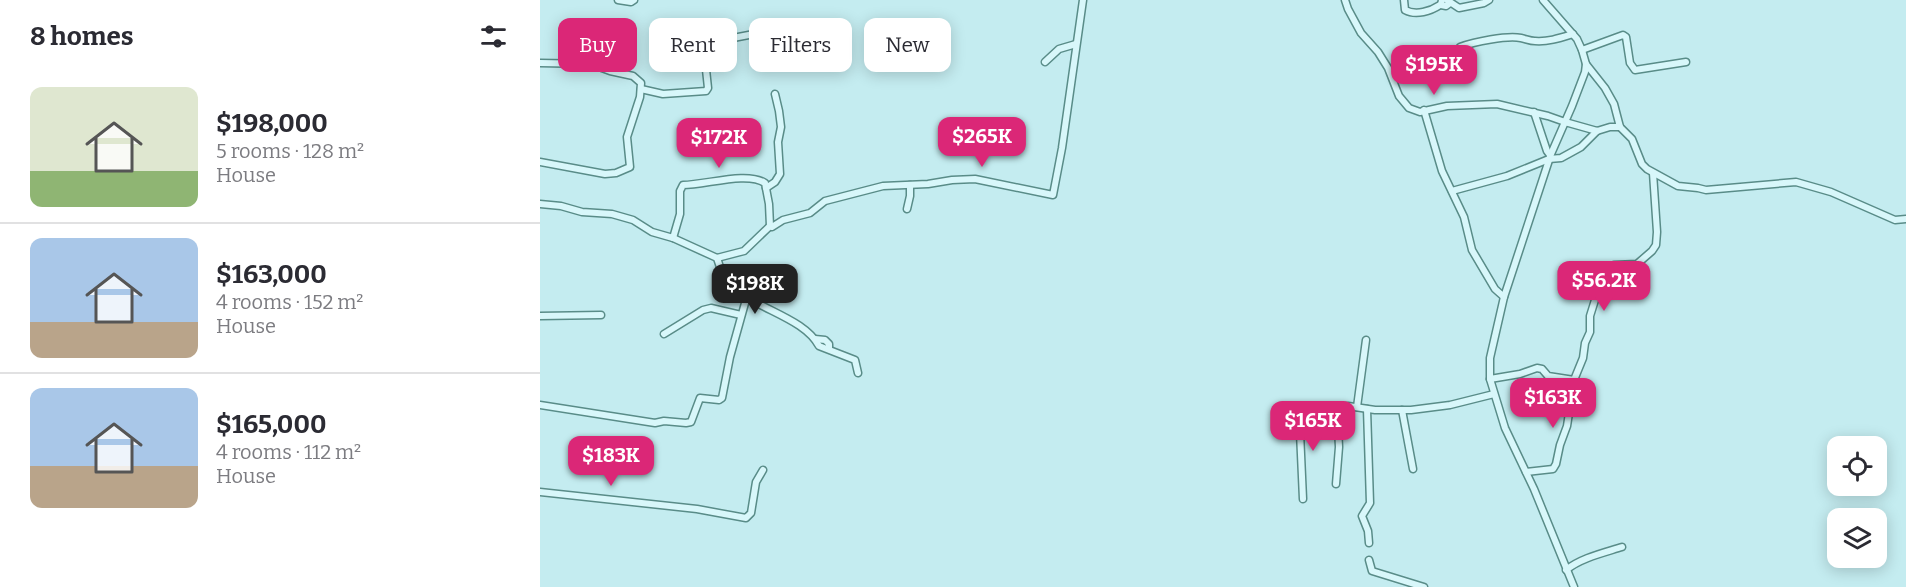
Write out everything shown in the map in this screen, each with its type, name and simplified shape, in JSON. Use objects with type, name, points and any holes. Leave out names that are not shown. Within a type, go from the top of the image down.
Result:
[{"type":"street","points":[[618,0],[631,2],[634,0]]},
{"type":"street","points":[[540,204],[561,206],[582,212],[612,214],[633,220],[652,232],[673,238],[717,258],[744,251],[770,226],[810,213],[825,201],[883,186],[975,179],[1053,195],[1083,0]]},
{"type":"street","points":[[1345,0],[1361,33],[1378,52],[1388,68],[1399,96],[1409,108],[1420,111],[1447,106],[1497,104],[1534,112],[1564,123],[1597,131]]},
{"type":"street","points":[[1404,0],[1405,10],[1410,12],[1435,9],[1441,2],[1446,6],[1448,1],[1459,8],[1489,0]]},
{"type":"street","points":[[1543,0],[1573,34],[1582,50],[1586,64],[1605,88],[1614,104],[1620,127],[1632,140],[1642,164],[1653,173],[1678,186],[1706,190],[1796,182],[1831,192],[1895,220],[1906,219]]},
{"type":"street","points":[[1460,47],[1472,42],[1487,40],[1521,38],[1542,41],[1573,34]]},
{"type":"street","points":[[1582,50],[1623,34],[1626,37],[1630,63],[1635,70],[1686,62]]},
{"type":"street","points":[[641,89],[663,93],[706,91],[708,88],[705,43],[707,40],[749,35]]},
{"type":"street","points":[[1045,62],[1059,48],[1076,44]]},
{"type":"street","points":[[540,63],[591,64],[633,76],[641,83],[627,137],[630,166],[605,174],[540,162]]},
{"type":"street","points":[[1574,587],[1505,428],[1490,379],[1490,358],[1504,297],[1550,157],[1572,106],[1586,64]]},
{"type":"street","points":[[766,188],[775,182],[780,174],[778,142],[781,128],[775,94]]},
{"type":"street","points":[[1424,110],[1442,171],[1464,217],[1472,250],[1496,289],[1504,297]]},
{"type":"street","points":[[1534,112],[1550,157]]},
{"type":"street","points":[[1452,191],[1507,176],[1550,157],[1561,158],[1581,147],[1597,131],[1620,127]]},
{"type":"street","points":[[1526,472],[1553,469],[1556,464],[1567,426],[1574,380],[1590,332],[1590,316],[1605,268],[1614,265],[1637,264],[1656,245],[1653,173]]},
{"type":"street","points":[[673,238],[680,214],[680,191],[683,185],[699,185],[738,178],[754,178],[765,183],[770,226]]},
{"type":"street","points":[[907,209],[910,185]]},
{"type":"street","points":[[717,258],[725,277],[747,296],[806,331],[815,339],[825,340],[829,349],[855,360],[858,373]]},
{"type":"street","points":[[540,405],[655,423],[691,422],[700,398],[718,400],[722,398],[747,296]]},
{"type":"street","points":[[664,334],[703,310],[711,308],[741,315]]},
{"type":"street","points":[[540,316],[601,315]]},
{"type":"street","points":[[1358,407],[1366,340]]},
{"type":"street","points":[[1490,379],[1520,374],[1537,368],[1542,369],[1548,376],[1574,380]]},
{"type":"street","points":[[1303,499],[1299,410],[1348,406],[1402,410],[1450,405],[1494,394]]},
{"type":"street","points":[[1336,484],[1339,447],[1337,407]]},
{"type":"street","points":[[1367,409],[1370,503],[1362,516],[1368,531],[1369,543]]},
{"type":"street","points":[[1402,410],[1413,470]]},
{"type":"street","points":[[540,492],[697,509],[746,518],[751,513],[756,482],[763,470]]},
{"type":"street","points":[[1566,570],[1585,559],[1622,548]]},
{"type":"street","points":[[1369,560],[1372,572],[1424,587]]}]
